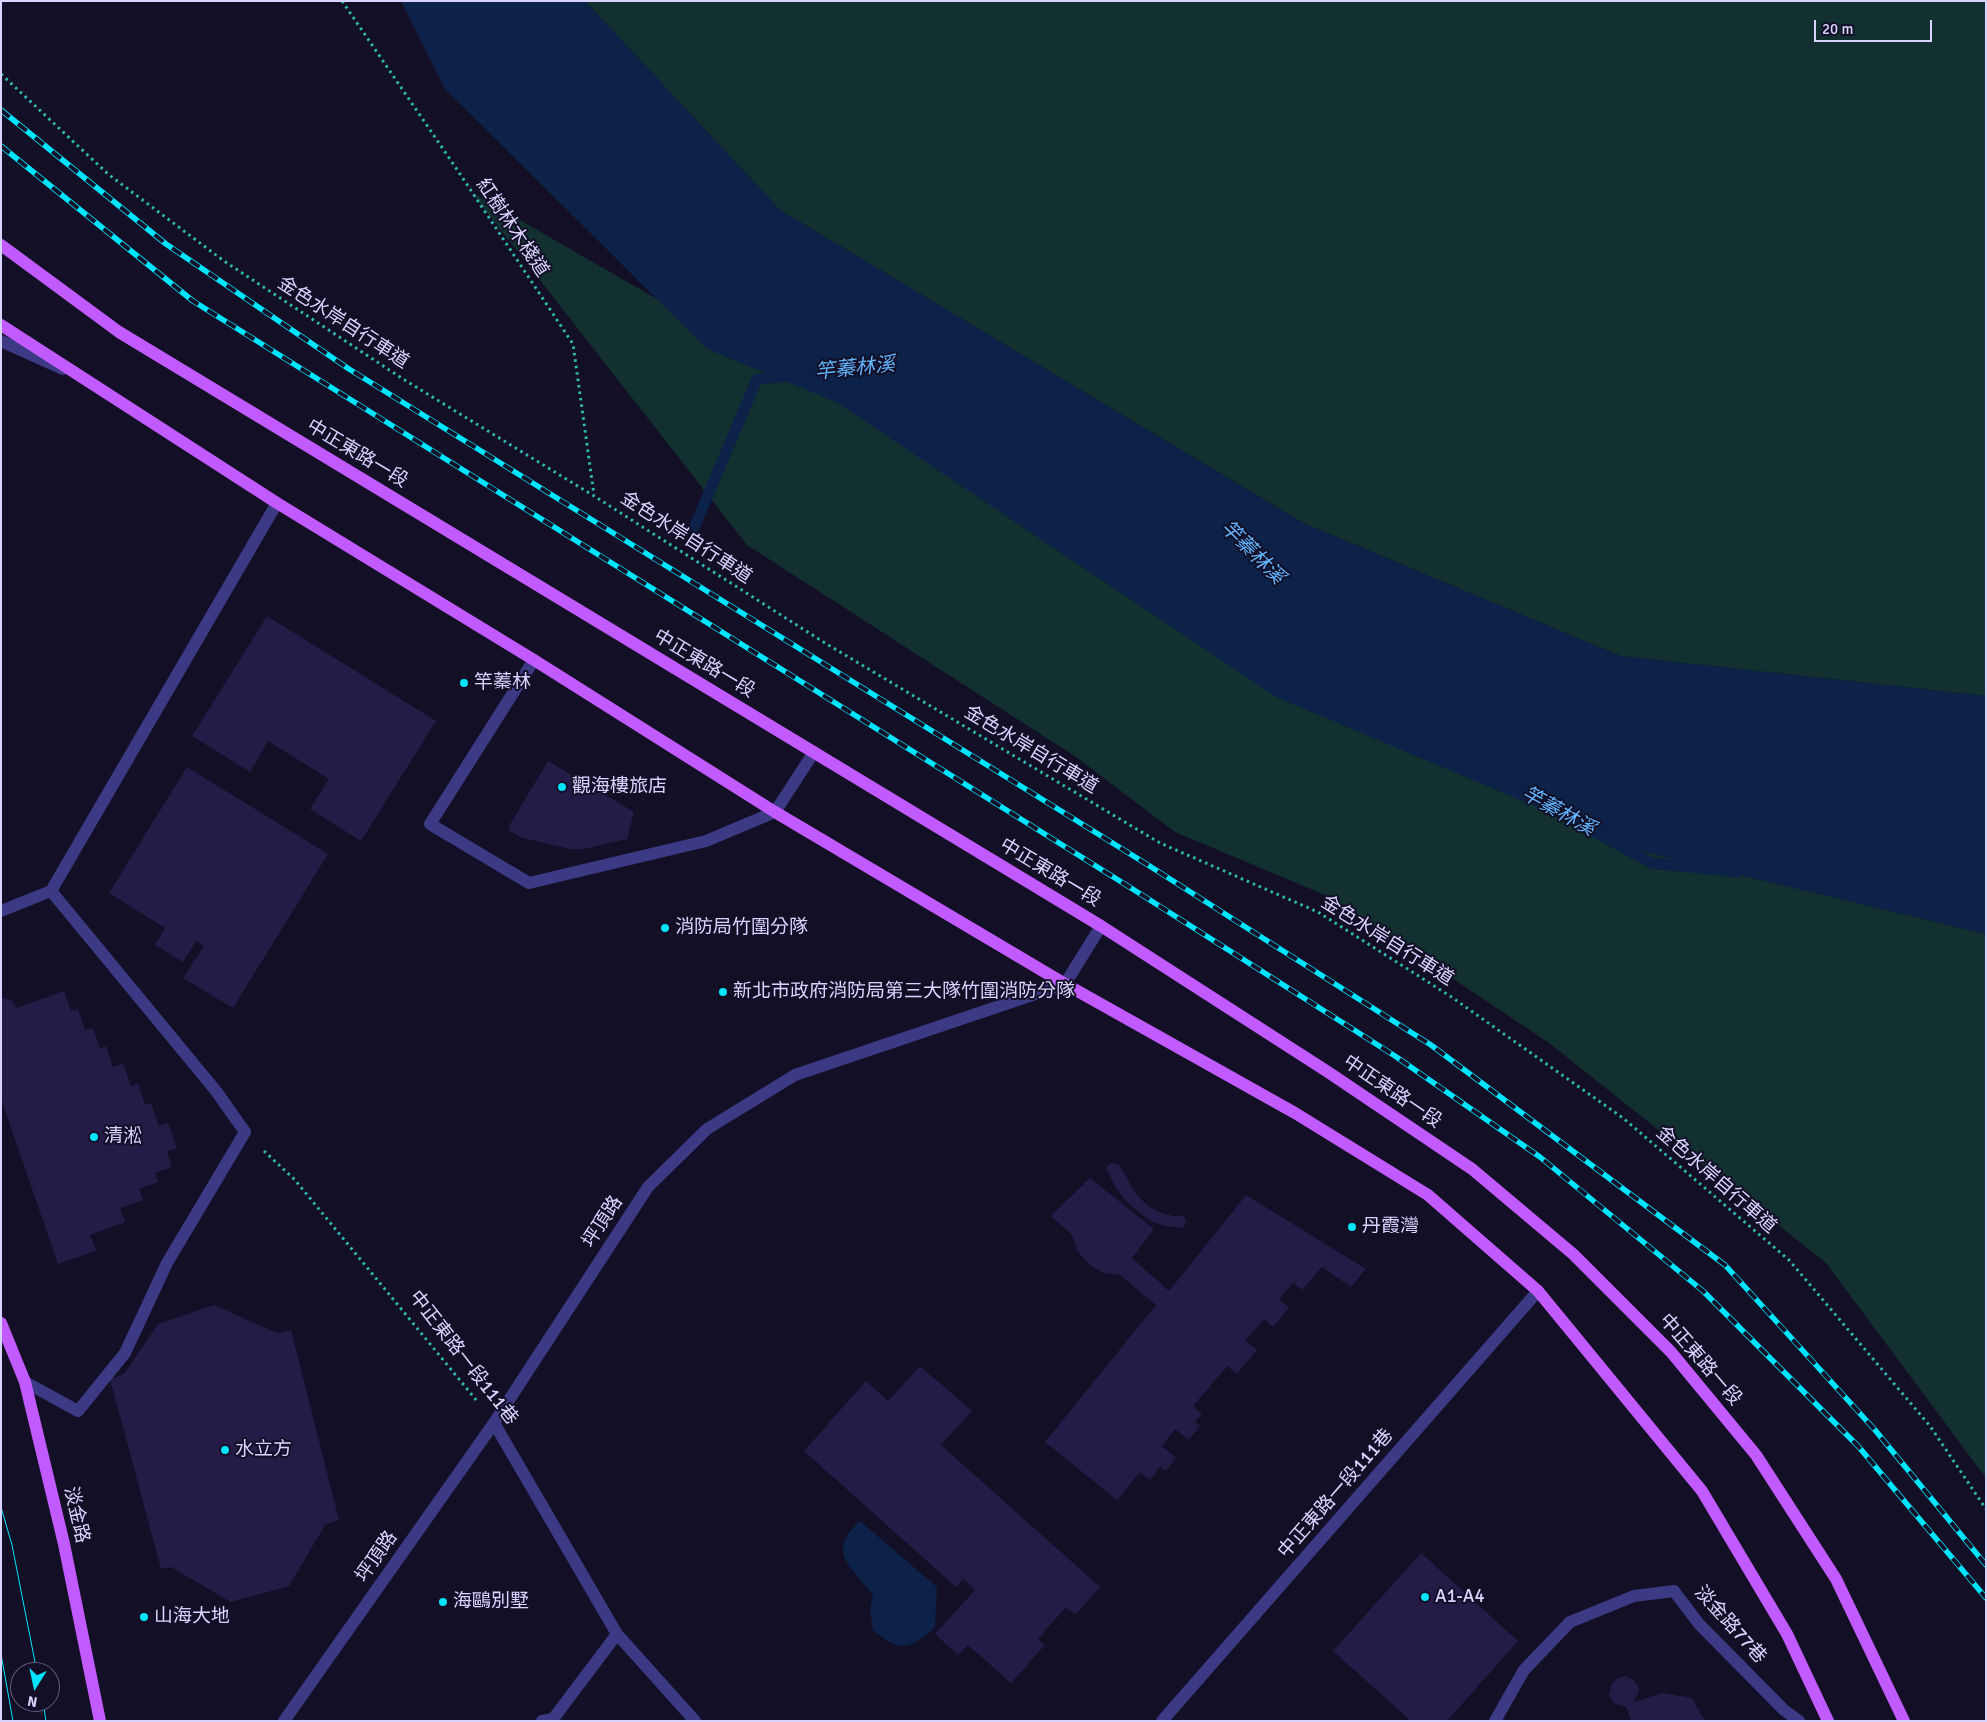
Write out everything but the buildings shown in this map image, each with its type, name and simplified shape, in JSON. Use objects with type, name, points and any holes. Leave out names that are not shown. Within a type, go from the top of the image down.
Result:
[{"type":"main road","name":"中正東路一段","points":[[1,245],[119,332],[1101,926],[1328,1072],[1472,1169],[1574,1254],[1671,1352],[1756,1455],[1836,1579],[1904,1721]]},
{"type":"main road","points":[[1,326],[80,378],[775,812],[1064,984],[1295,1113],[1428,1195],[1538,1291],[1702,1491],[1787,1634],[1828,1721]]},
{"type":"main road","name":"淡金路","points":[[1,1323],[25,1382],[64,1544],[100,1721]]},
{"type":"street","points":[[1,341],[80,378]]},
{"type":"street","points":[[1,912],[51,890],[278,502]]},
{"type":"street","points":[[534,660],[430,824],[529,883],[706,841],[775,812],[814,752]]},
{"type":"street","points":[[25,1382],[78,1412],[125,1353],[167,1263],[245,1132],[216,1091],[51,890]]},
{"type":"street","points":[[1064,984],[1101,926]]},
{"type":"street","name":"坪頂路","points":[[284,1721],[494,1423],[648,1188],[708,1130],[795,1075],[1064,984]]},
{"type":"street","name":"中正東路一段111巷","points":[[1162,1721],[1538,1291]]},
{"type":"street","name":"中正東路一段111巷","points":[[494,1423],[617,1634],[695,1721]]},
{"type":"street","name":"淡金路77巷","points":[[1495,1721],[1524,1670],[1570,1622],[1634,1596],[1674,1591],[1699,1624],[1784,1710],[1799,1721]]},
{"type":"street","points":[[549,1720],[617,1634]]},
{"type":"path","name":"紅樹林木棧道","points":[[342,1],[573,344],[594,496]]},
{"type":"path","name":"金色水岸自行車道","points":[[1,74],[108,174],[224,261],[404,379],[594,496],[825,643],[1160,842],[1318,912],[1450,996],[1623,1118],[1789,1260],[1930,1426],[1986,1509]]},
{"type":"path","name":"中正東路一段111巷","points":[[245,1132],[295,1180],[494,1423]]},
{"type":"green space","points":[[585,1],[1986,1],[1986,696],[1620,656],[1303,523],[780,210]]},
{"type":"green space","points":[[471,192],[836,402],[1641,851],[1986,934],[1986,1478],[1826,1263],[1549,1043],[1332,898],[1175,832],[1076,757],[747,545]]},
{"type":"water","points":[[401,1],[585,1],[780,210],[1303,523],[1620,656],[1986,696],[1986,934],[1641,851],[1276,697],[836,402],[707,349],[445,89]]},
{"type":"water","points":[[860,1521],[937,1587],[935,1627],[912,1644],[898,1645],[873,1630],[870,1610],[873,1595],[850,1567],[843,1551],[844,1542]]},
{"type":"waterway","name":"竿蓁林溪","points":[[694,528],[757,379],[788,376]]},
{"type":"waterway","name":"竿蓁林溪","points":[[1575,821],[1651,863],[1737,872]]},
{"type":"tram line","points":[[1,1507],[12,1545],[35,1662]]},
{"type":"tram line","points":[[1,1654],[13,1721]]},
{"type":"tram line","points":[[45,1712],[46,1721]]},
{"type":"railway","points":[[1,110],[166,244],[349,369],[1148,865],[1431,1045],[1725,1265],[1875,1430],[1986,1565]]},
{"type":"railway","points":[[1,146],[193,301],[1131,888],[1395,1056],[1540,1157],[1703,1291],[1858,1446],[1986,1598]]},
{"type":"place","name":"竿蓁林","points":[[464,683]]},
{"type":"place","name":"觀海樓旅店","points":[[562,787]]},
{"type":"place","name":"消防局竹圍分隊","points":[[665,928]]},
{"type":"place","name":"新北市政府消防局第三大隊竹圍消防分隊","points":[[723,992]]},
{"type":"place","name":"清淞","points":[[94,1137]]},
{"type":"place","name":"丹霞灣","points":[[1352,1227]]},
{"type":"place","name":"水立方","points":[[225,1450]]},
{"type":"place","name":"A1-A4","points":[[1425,1597]]},
{"type":"place","name":"海鷗別墅","points":[[443,1602]]},
{"type":"place","name":"山海大地","points":[[144,1617]]}]
